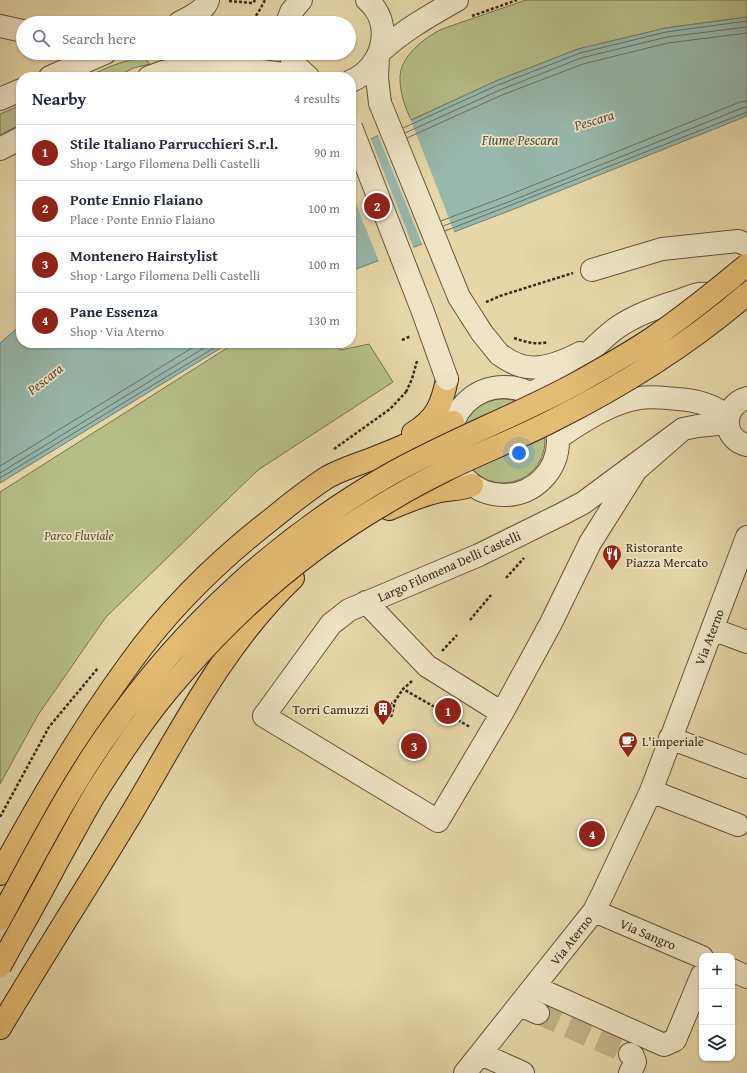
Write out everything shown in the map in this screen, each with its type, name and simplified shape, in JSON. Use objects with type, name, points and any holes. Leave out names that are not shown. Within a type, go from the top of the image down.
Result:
[{"type":"highway","points":[[0,919],[78,779],[114,725],[167,656],[218,603],[255,570],[303,531],[386,476],[575,384],[626,355],[681,318],[747,265]]},
{"type":"highway","points":[[0,966],[94,796],[128,744],[180,676],[218,635],[254,601],[338,533],[389,501],[443,471],[550,422],[627,381],[674,351],[707,327],[747,294]]},
{"type":"highway","points":[[369,460],[422,428],[430,421],[442,402],[447,379]]},
{"type":"highway","points":[[0,874],[55,778],[94,714],[130,662],[174,610],[208,575],[252,535],[301,496],[327,478],[412,443],[455,417]]},
{"type":"highway","points":[[0,1028],[132,812],[210,679],[247,628],[278,592],[310,561],[342,537],[378,514],[408,501],[432,493],[472,485]]},
{"type":"street","points":[[194,16],[207,4],[208,0]]},
{"type":"street","points":[[356,140],[456,400],[455,417],[450,437],[450,449],[453,460],[461,474],[472,485],[485,492],[500,495],[515,494],[530,488],[542,479],[551,467],[557,453],[558,438],[555,424],[550,412],[544,404],[526,391],[482,333],[459,297],[380,103],[377,78],[382,31],[376,11],[367,0]]},
{"type":"street","points":[[356,78],[366,72],[373,65],[379,54],[407,29],[422,20],[461,9]]},
{"type":"street","points":[[0,26],[16,29]]},
{"type":"street","points":[[58,72],[79,60]]},
{"type":"street","points":[[163,72],[211,60]]},
{"type":"street","points":[[292,60],[302,72]]},
{"type":"street","points":[[192,65],[239,68],[270,72]]},
{"type":"street","points":[[0,99],[16,92]]},
{"type":"street","points":[[0,149],[16,141]]},
{"type":"street","points":[[592,270],[662,249],[738,241],[747,245]]},
{"type":"street","points":[[499,354],[511,362],[523,366],[545,366],[572,358],[619,326],[652,309],[698,294],[747,297]]},
{"type":"street","points":[[455,417],[468,400],[487,389],[501,386],[526,391],[549,385],[581,361],[606,336]]},
{"type":"street","points":[[558,438],[587,419],[613,407],[641,398],[686,400],[702,404],[720,410],[728,420]]},
{"type":"street","points":[[366,602],[349,610],[332,624],[264,716],[438,821],[502,713],[551,623],[590,543],[636,470],[682,429],[672,413],[659,398]]},
{"type":"street","points":[[745,446],[730,434],[728,420],[730,411],[734,405],[739,400],[747,398]]},
{"type":"street","name":"Largo Filomena Delli Castelli","points":[[502,713],[427,666],[366,602],[479,555],[583,503],[682,429],[728,420]]},
{"type":"street","name":"Via Aterno","points":[[473,1063],[529,1009],[534,987],[594,911],[651,791],[747,537]]},
{"type":"street","points":[[712,629],[747,642]]},
{"type":"street","points":[[670,738],[747,767]]},
{"type":"street","points":[[651,791],[738,825]]},
{"type":"street","name":"Via Sangro","points":[[594,911],[699,956]]},
{"type":"street","points":[[735,971],[747,977]]},
{"type":"street","points":[[534,987],[664,1045],[675,1040],[699,982]]},
{"type":"street","points":[[473,1063],[496,1073]]},
{"type":"street","points":[[473,1063],[523,1073]]},
{"type":"path","points":[[224,0],[253,3],[255,0]]},
{"type":"path","points":[[255,16],[265,0]]},
{"type":"path","points":[[461,9],[517,0]]},
{"type":"path","points":[[500,296],[570,274],[592,270]]},
{"type":"path","points":[[328,453],[390,409],[406,392]]},
{"type":"path","points":[[506,578],[525,557]]},
{"type":"path","points":[[470,620],[491,595]]},
{"type":"path","points":[[441,652],[457,635]]},
{"type":"path","points":[[391,717],[395,702],[403,689],[415,678]]},
{"type":"path","points":[[403,689],[472,728]]},
{"type":"path","points":[[382,711],[395,702]]},
{"type":"green space","points":[[526,0],[747,0],[747,17],[666,28],[578,49],[496,81],[411,120],[403,100],[400,79],[404,63],[414,49],[442,29]]},
{"type":"green space","points":[[130,60],[146,60],[150,64],[133,68],[125,72],[97,72]]},
{"type":"green space","points":[[16,107],[16,127],[0,135],[0,114]]},
{"type":"green space","name":"Parco Fluviale","points":[[369,344],[393,382],[258,470],[106,617],[38,715],[0,784],[0,492],[227,348],[340,348],[341,350]]},
{"type":"green space","points":[[503,399],[519,402],[533,411],[542,425],[545,441],[542,457],[533,471],[519,480],[503,483],[487,480],[473,471],[464,457],[461,441],[464,425],[473,411],[487,402]]},
{"type":"water","name":"Fiume Pescara","points":[[747,17],[747,116],[509,211],[356,269],[356,146],[496,81],[578,49],[666,28]]},
{"type":"water","name":"Pescara","points":[[16,329],[16,348],[221,348],[0,483],[0,343]]},
{"type":"pier","points":[[410,118],[455,234],[423,246],[377,133]]},
{"type":"pier","points":[[370,137],[414,249],[379,262],[356,204],[356,143]]},
{"type":"tunnel","points":[[538,1013],[630,1054]]},
{"type":"place","name":"Ponte Ennio Flaiano","points":[[377,206]]},
{"type":"place","name":"Ristorante Piazza Mercato","points":[[612,571]]},
{"type":"place","name":"Stile Italiano Parrucchieri S.r.l.","points":[[448,711]]},
{"type":"place","name":"Torri Camuzzi","points":[[383,726]]},
{"type":"place","name":"Montenero Hairstylist","points":[[414,746]]},
{"type":"place","name":"L'imperiale","points":[[628,758]]},
{"type":"place","name":"Pane Essenza","points":[[592,834]]}]
